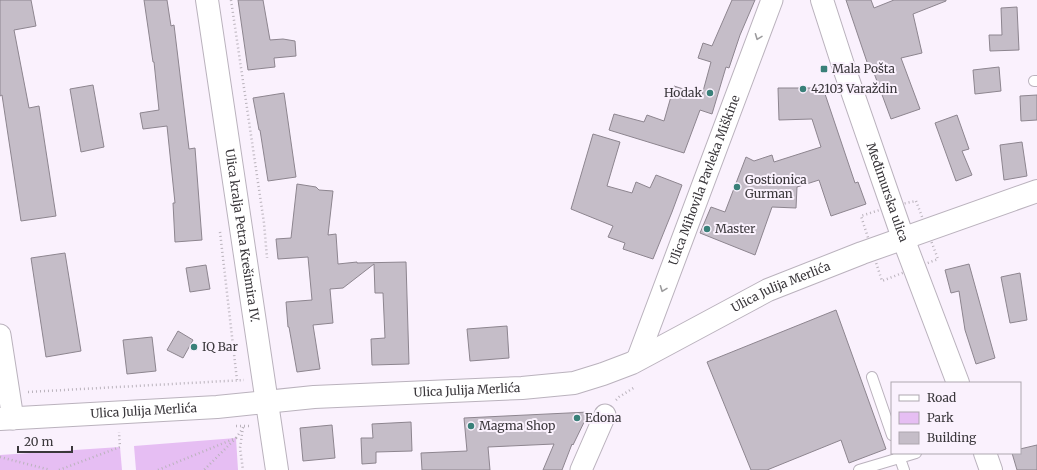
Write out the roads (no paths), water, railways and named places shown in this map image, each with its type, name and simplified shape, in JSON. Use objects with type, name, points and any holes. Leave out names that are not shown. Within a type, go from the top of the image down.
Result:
[{"type":"main road","name":"Ulica kralja Petra Krešimira IV.","points":[[207,0],[277,470]]},
{"type":"main road","name":"Međimurska ulica","points":[[822,0],[840,58],[903,238],[958,382]]},
{"type":"main road","name":"Ulica Julija Merlića","points":[[6,419],[217,407],[314,397],[522,388],[574,383],[603,374],[637,360],[768,290],[862,253],[1037,191]]},
{"type":"main road","points":[[985,454],[991,470]]},
{"type":"street","name":"Ulica Mihovila Pavleka Miškine","points":[[637,360],[772,0]]},
{"type":"street","points":[[0,335],[7,376],[6,419]]},
{"type":"street","points":[[581,470],[605,415]]},
{"type":"lane","points":[[872,377],[891,432]]},
{"type":"lane","points":[[859,470],[899,455],[904,470]]},
{"type":"place","name":"Mala Pošta","points":[[824,69]]},
{"type":"place","name":"42103 Varaždin","points":[[803,89]]},
{"type":"place","name":"Hodak","points":[[710,93]]},
{"type":"place","name":"Gostionica Gurman","points":[[737,187]]},
{"type":"place","name":"Master","points":[[707,229]]},
{"type":"place","name":"IQ Bar","points":[[194,347]]},
{"type":"place","name":"Edona","points":[[577,418]]},
{"type":"place","name":"Magma Shop","points":[[471,426]]}]
